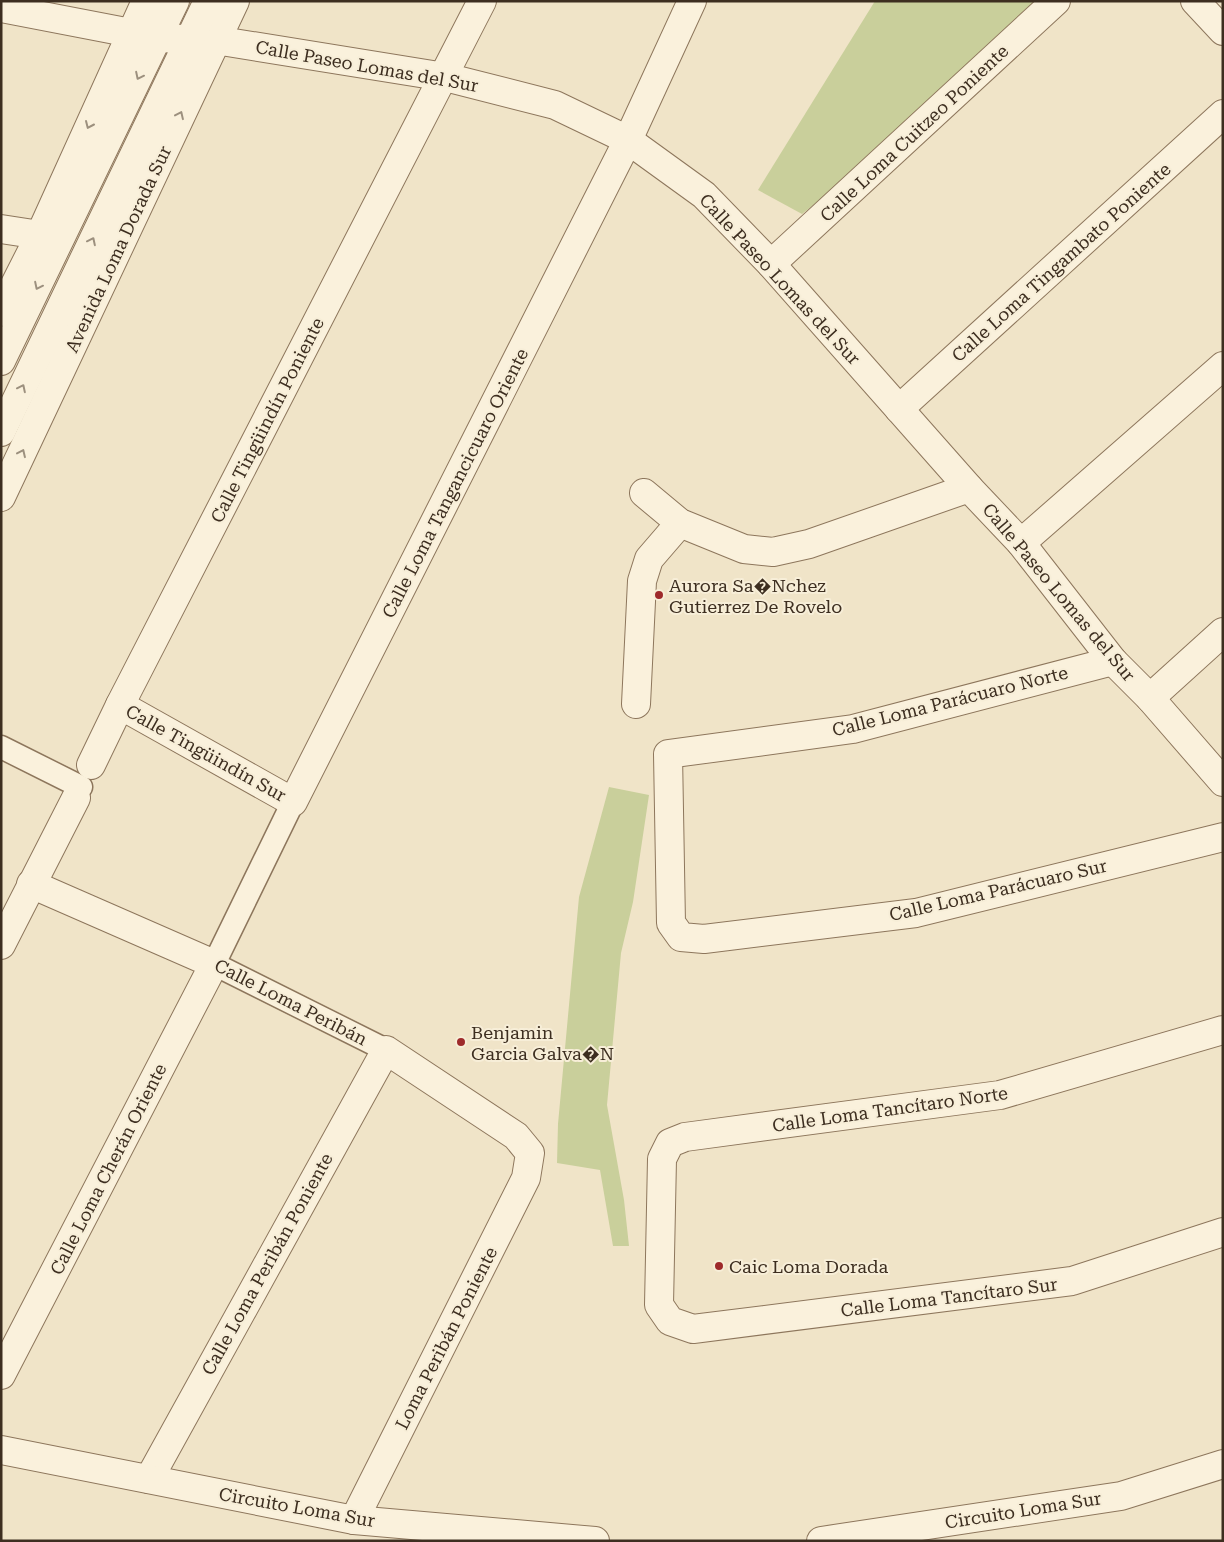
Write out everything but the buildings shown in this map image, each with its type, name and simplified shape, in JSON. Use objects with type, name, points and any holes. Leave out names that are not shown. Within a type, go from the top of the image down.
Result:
[{"type":"street","points":[[1,312],[40,235],[146,1]]},
{"type":"street","points":[[1,361],[175,1]]},
{"type":"street","name":"Avenida Loma Dorada Sur","points":[[1,497],[202,40],[208,1]]},
{"type":"street","name":"Avenida Loma Dorada Sur","points":[[1,432],[202,40],[234,1]]},
{"type":"street","name":"Calle Tingüindín Poniente","points":[[1,945],[120,705],[446,76],[482,1]]},
{"type":"street","name":"Calle Loma Tangancicuaro Oriente","points":[[214,964],[293,802],[628,140],[692,1]]},
{"type":"street","name":"Calle Loma Cuitzeo Poniente","points":[[771,264],[1056,1]]},
{"type":"street","points":[[1195,1],[1223,31]]},
{"type":"street","name":"Calle Paseo Lomas del Sur","points":[[1,8],[130,34],[157,38],[202,40],[446,76],[555,105],[628,140],[704,195],[771,264],[969,488],[1021,543],[1113,661],[1150,698],[1223,782]]},
{"type":"street","name":"Calle Loma Tingambato Poniente","points":[[899,409],[1223,114]]},
{"type":"street","points":[[1,229],[40,235]]},
{"type":"street","points":[[1021,543],[1223,366]]},
{"type":"street","points":[[644,493],[680,523],[744,549],[773,552],[809,544],[969,488]]},
{"type":"street","points":[[636,704],[642,581],[649,559],[680,523]]},
{"type":"street","points":[[1150,698],[1223,632]]},
{"type":"street","name":"Calle Loma Parácuaro Norte","points":[[681,937],[671,923],[668,754],[853,729],[1113,661]]},
{"type":"street","name":"Calle Tingüindín Sur","points":[[120,705],[293,802]]},
{"type":"street","points":[[1,747],[82,783]]},
{"type":"street","name":"Calle Loma Parácuaro Sur","points":[[681,937],[704,940],[916,913],[1223,837]]},
{"type":"street","name":"Calle Loma Peribán","points":[[31,884],[214,964],[386,1050],[516,1136],[530,1154]]},
{"type":"street","name":"Calle Loma Cherán Oriente","points":[[1,1375],[214,964]]},
{"type":"street","name":"Calle Loma Tancítaro Norte","points":[[670,1321],[660,1305],[662,1159],[670,1143],[685,1138],[1000,1095],[1223,1030]]},
{"type":"street","name":"Calle Loma Peribán Poniente","points":[[148,1479],[386,1050]]},
{"type":"street","name":"Loma Peribán Poniente","points":[[354,1520],[526,1178],[530,1154]]},
{"type":"street","name":"Calle Loma Tancítaro Sur","points":[[670,1321],[693,1329],[1072,1281],[1223,1232]]},
{"type":"street","name":"Circuito Loma Sur","points":[[1,1450],[354,1520],[595,1541]]},
{"type":"street","name":"Circuito Loma Sur","points":[[820,1541],[1120,1496],[1223,1464]]},
{"type":"green space","points":[[875,1],[1047,1],[889,145],[802,214],[758,190]]},
{"type":"green space","points":[[609,787],[649,795],[633,902],[621,953],[607,1105],[624,1200],[629,1246],[613,1246],[600,1170],[557,1163],[558,1124],[579,897]]},
{"type":"place","name":"Aurora Sa�Nchez Gutierrez De Rovelo","points":[[659,595]]},
{"type":"place","name":"Benjamin Garcia Galva�N","points":[[461,1042]]},
{"type":"place","name":"Caic Loma Dorada","points":[[719,1266]]}]
